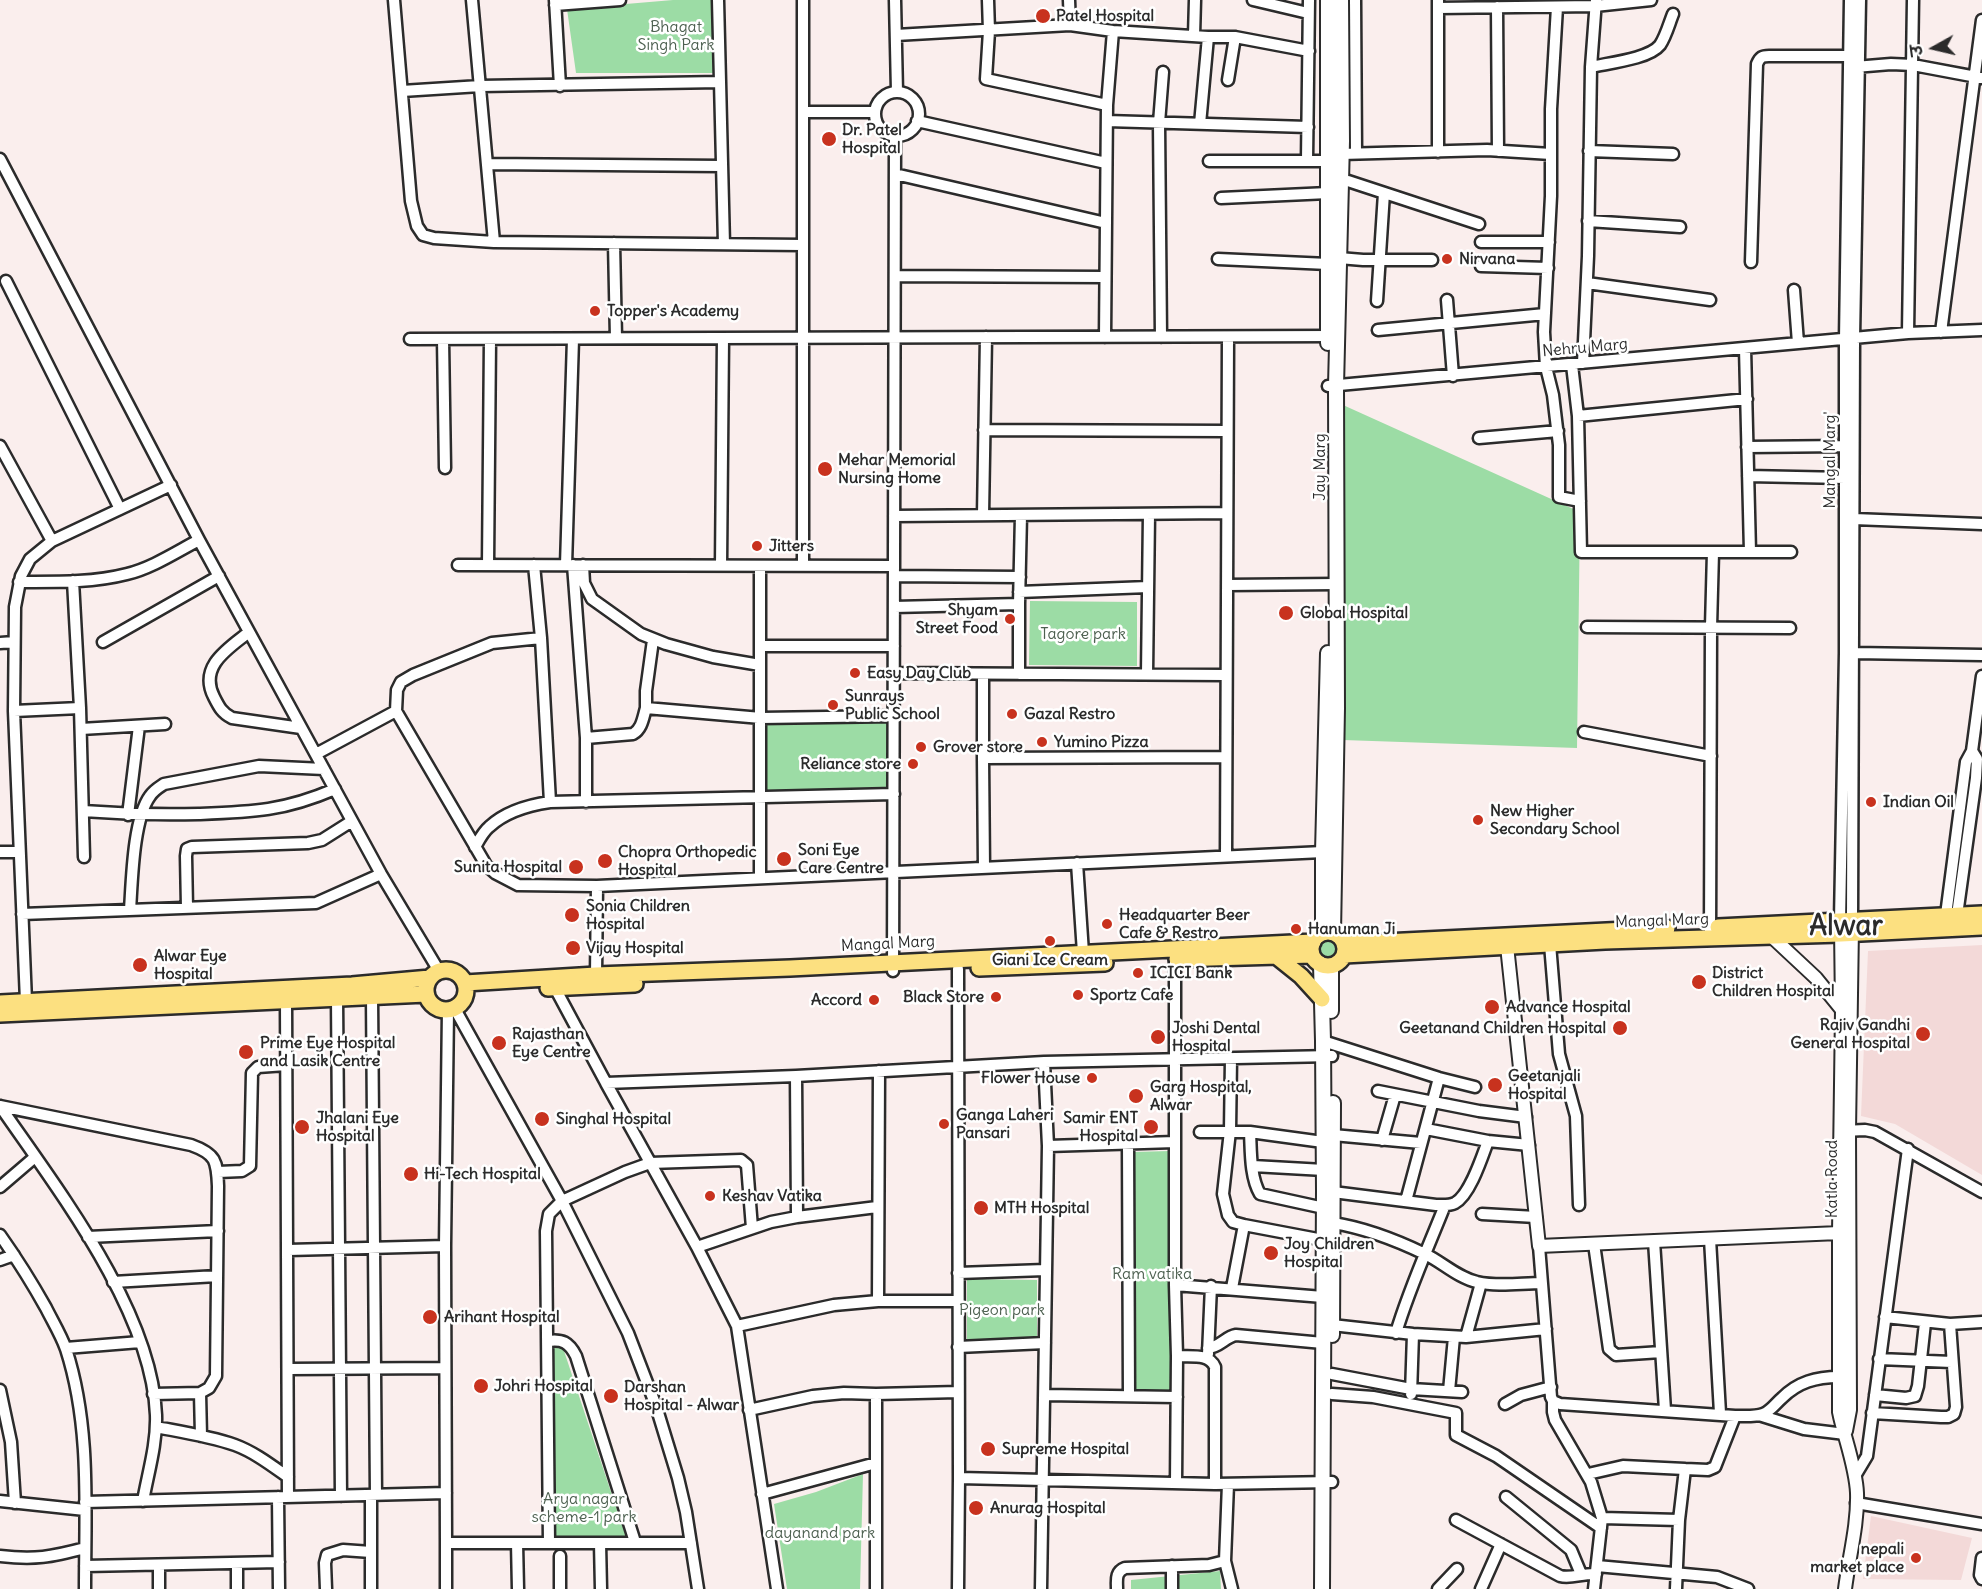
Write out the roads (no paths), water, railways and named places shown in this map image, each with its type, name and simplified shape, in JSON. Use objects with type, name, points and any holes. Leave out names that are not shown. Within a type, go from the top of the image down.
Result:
[{"type":"main road","name":"Jay Marg","points":[[1328,0],[1340,181],[1334,261],[1332,386],[1333,584],[1328,949]]},
{"type":"main road","name":"Jay Marg","points":[[1334,261],[1328,193],[1328,161],[1337,146],[1341,0]]},
{"type":"main road","name":"Jay Marg","points":[[1328,949],[1323,852],[1333,584]]},
{"type":"main road","name":"Mangal Marg","points":[[465,988],[555,988],[893,966],[958,969],[1083,958],[1175,959],[1276,956],[1328,949],[1604,930],[1770,935],[1952,915],[1982,914]]},
{"type":"main road","name":"Mangal Marg","points":[[465,988],[596,975],[1328,949],[1507,946],[1710,932],[1846,927],[1982,927]]},
{"type":"main road","points":[[1328,949],[1322,999],[1328,1049]]},
{"type":"main road","points":[[1322,1589],[1332,1394],[1334,1192],[1328,1138],[1328,949]]},
{"type":"main road","points":[[1276,956],[1301,976],[1322,999]]},
{"type":"main road","points":[[0,1002],[352,985],[434,975],[446,970],[460,975],[465,988],[464,1001],[452,1010],[440,1010],[434,1006],[426,994],[427,983],[434,975]]},
{"type":"main road","points":[[0,1014],[426,994]]},
{"type":"main road","points":[[1328,1138],[1324,1170],[1323,1343],[1331,1589]]},
{"type":"street","points":[[394,0],[411,201],[417,226],[423,235],[434,238],[494,242],[803,245]]},
{"type":"street","points":[[472,0],[494,242]]},
{"type":"street","points":[[560,86],[555,3],[620,0]]},
{"type":"street","points":[[718,0],[724,244]]},
{"type":"street","points":[[803,0],[803,566]]},
{"type":"street","points":[[895,0],[897,92]]},
{"type":"street","points":[[988,0],[986,79],[1107,105]]},
{"type":"street","points":[[1069,0],[1070,25]]},
{"type":"street","points":[[1194,36],[1195,0]]},
{"type":"street","points":[[1253,0],[1308,13]]},
{"type":"street","points":[[1307,160],[1309,0]]},
{"type":"street","points":[[1355,0],[1356,152]]},
{"type":"street","points":[[1438,152],[1438,4],[1497,8],[1557,7],[1651,0]]},
{"type":"street","name":"Mangal Marg'","points":[[1846,927],[1845,446],[1854,62],[1850,0]]},
{"type":"street","points":[[1854,62],[1860,0]]},
{"type":"street","points":[[1908,333],[1913,0]]},
{"type":"street","points":[[1596,3],[1591,67],[1587,283],[1578,364],[1581,552],[1791,552]]},
{"type":"street","points":[[1557,7],[1551,109],[1551,196],[1545,314],[1546,367],[1558,431],[1559,497],[1580,501]]},
{"type":"street","points":[[1497,8],[1498,151]]},
{"type":"street","points":[[1591,67],[1636,57],[1655,49],[1663,39],[1673,14]]},
{"type":"street","points":[[1941,332],[1978,77],[1982,20]]},
{"type":"street","points":[[896,35],[1070,25],[1113,31],[1208,38],[1235,37],[1309,51]]},
{"type":"street","points":[[1105,337],[1107,105],[1113,31]]},
{"type":"street","points":[[1228,80],[1235,37]]},
{"type":"street","points":[[1200,124],[1208,38]]},
{"type":"street","points":[[1751,262],[1756,64],[1763,56],[1913,65],[1978,77]]},
{"type":"street","points":[[1161,337],[1159,123],[1163,72]]},
{"type":"street","points":[[402,91],[480,86],[720,82]]},
{"type":"street","points":[[897,92],[912,98],[918,113],[917,121],[912,129],[905,135],[895,136],[888,135],[878,126],[875,112],[880,100],[897,92]]},
{"type":"street","points":[[803,112],[875,112]]},
{"type":"street","points":[[917,121],[1106,164]]},
{"type":"street","points":[[1107,121],[1308,127]]},
{"type":"street","points":[[893,966],[895,136]]},
{"type":"street","points":[[1337,146],[1356,152],[1498,151],[1551,154]]},
{"type":"street","points":[[1589,151],[1673,154]]},
{"type":"street","points":[[0,159],[199,540],[434,975]]},
{"type":"street","points":[[1209,161],[1328,161]]},
{"type":"street","points":[[487,164],[722,166]]},
{"type":"street","points":[[895,174],[1106,222]]},
{"type":"street","points":[[1340,181],[1348,181],[1479,224]]},
{"type":"street","points":[[1221,198],[1328,193]]},
{"type":"street","points":[[1377,301],[1384,193]]},
{"type":"street","points":[[1588,221],[1680,226]]},
{"type":"street","points":[[1481,242],[1549,242]]},
{"type":"street","points":[[614,243],[616,338]]},
{"type":"street","points":[[1218,259],[1432,260]]},
{"type":"street","points":[[1481,266],[1548,268]]},
{"type":"street","points":[[895,276],[1105,277]]},
{"type":"street","points":[[6,281],[120,509]]},
{"type":"street","points":[[1587,283],[1710,300]]},
{"type":"street","points":[[1794,291],[1798,343]]},
{"type":"street","points":[[1447,300],[1453,376]]},
{"type":"street","points":[[1378,330],[1545,314]]},
{"type":"street","name":"Nehru Marg","points":[[1332,386],[1849,338],[1982,330]]},
{"type":"street","points":[[410,339],[1333,336]]},
{"type":"street","points":[[983,515],[986,337]]},
{"type":"street","points":[[1226,856],[1228,337]]},
{"type":"street","points":[[721,566],[723,338]]},
{"type":"street","points":[[1847,826],[1854,653],[1854,519],[1849,338]]},
{"type":"street","points":[[443,339],[445,468]]},
{"type":"street","points":[[488,565],[490,339]]},
{"type":"street","points":[[573,339],[574,565],[586,738],[586,801]]},
{"type":"street","points":[[1745,348],[1750,552]]},
{"type":"street","points":[[1578,416],[1747,399]]},
{"type":"street","points":[[984,430],[1227,430]]},
{"type":"street","points":[[1479,438],[1558,431]]},
{"type":"street","points":[[0,446],[52,541]]},
{"type":"street","points":[[1747,447],[1845,446]]},
{"type":"street","points":[[1748,476],[1845,478]]},
{"type":"street","points":[[26,1001],[14,711],[14,642],[19,582],[30,559],[52,541],[171,485]]},
{"type":"street","points":[[894,516],[1227,513]]},
{"type":"street","points":[[1147,674],[1149,514]]},
{"type":"street","points":[[1019,674],[1021,515]]},
{"type":"street","points":[[1854,519],[1982,524]]},
{"type":"street","points":[[19,582],[73,581],[128,574],[199,540]]},
{"type":"street","points":[[1710,932],[1713,552]]},
{"type":"street","points":[[458,565],[803,566],[1020,577]]},
{"type":"street","points":[[534,565],[541,638],[550,802]]},
{"type":"street","points":[[574,565],[592,599],[641,634],[713,657],[760,665]]},
{"type":"street","points":[[760,566],[760,878]]},
{"type":"street","points":[[103,642],[219,576]]},
{"type":"street","points":[[73,581],[81,729],[84,857]]},
{"type":"street","points":[[1227,585],[1333,584]]},
{"type":"street","points":[[1019,592],[1148,587]]},
{"type":"street","points":[[894,607],[1019,604]]},
{"type":"street","points":[[1587,627],[1790,628]]},
{"type":"street","points":[[249,632],[219,656],[212,666],[210,675],[212,692],[222,713],[232,718],[301,728]]},
{"type":"street","points":[[541,638],[486,645],[413,675],[401,682],[396,690],[396,711],[486,865],[495,873],[518,885],[597,886],[1323,852]]},
{"type":"street","points":[[586,738],[633,734],[638,731],[646,708],[646,691],[654,640]]},
{"type":"street","points":[[0,643],[14,642]]},
{"type":"street","points":[[760,646],[894,646]]},
{"type":"street","points":[[1854,653],[1982,655]]},
{"type":"street","points":[[894,673],[1226,675]]},
{"type":"street","points":[[983,674],[984,868]]},
{"type":"street","points":[[1952,915],[1966,762],[1976,749],[1982,676]]},
{"type":"street","points":[[14,711],[80,708]]},
{"type":"street","points":[[646,708],[761,718],[894,716]]},
{"type":"street","points":[[316,754],[396,711]]},
{"type":"street","points":[[81,729],[165,724]]},
{"type":"street","points":[[128,815],[139,726]]},
{"type":"street","points":[[1584,732],[1711,756]]},
{"type":"street","points":[[983,758],[1226,757]]},
{"type":"street","points":[[130,910],[135,848],[142,815],[148,798],[155,789],[164,784],[259,766],[324,769]]},
{"type":"street","points":[[83,811],[128,815],[258,812],[302,802],[335,789]]},
{"type":"street","points":[[475,847],[488,828],[505,816],[520,809],[550,802],[894,794]]},
{"type":"street","points":[[187,908],[187,849],[308,843],[322,840],[352,821]]},
{"type":"street","points":[[0,852],[19,852]]},
{"type":"street","points":[[1077,863],[1083,958]]},
{"type":"street","points":[[22,914],[316,903],[381,874]]},
{"type":"street","points":[[596,975],[597,886]]},
{"type":"street","name":"Katla Road","points":[[1844,1131],[1842,1010],[1846,927]]},
{"type":"street","name":"Katla Road","points":[[1844,1435],[1850,1410],[1844,1361],[1842,1226],[1846,927]]},
{"type":"street","points":[[1770,935],[1808,970],[1842,1010]]},
{"type":"street","points":[[1550,944],[1559,1054],[1576,1116],[1579,1204]]},
{"type":"street","points":[[1507,946],[1539,1246],[1553,1401],[1552,1412],[1588,1474],[1598,1500],[1602,1523],[1594,1589]]},
{"type":"street","points":[[1175,959],[1175,1285],[1178,1356],[1176,1483]]},
{"type":"street","points":[[958,969],[958,1589]]},
{"type":"street","points":[[555,988],[697,1247],[737,1326],[777,1589]]},
{"type":"street","points":[[371,1589],[375,1368],[372,997]]},
{"type":"street","points":[[337,998],[341,1496]]},
{"type":"street","points":[[279,1589],[283,1497],[288,1477],[286,1000]]},
{"type":"street","points":[[452,1010],[562,1201],[620,1314],[645,1376],[678,1478],[698,1589]]},
{"type":"street","points":[[446,1589],[445,1246],[452,1010]]},
{"type":"street","points":[[606,1083],[796,1076],[1044,1062],[1231,1058],[1328,1049],[1475,1087]]},
{"type":"street","points":[[1231,1058],[1230,1131],[1223,1194],[1228,1215],[1233,1222],[1244,1225],[1323,1240]]},
{"type":"street","points":[[1041,1589],[1048,1146],[1044,1062]]},
{"type":"street","points":[[218,1172],[242,1171],[249,1166],[252,1073],[258,1067],[286,1065]]},
{"type":"street","points":[[878,1301],[879,1071]]},
{"type":"street","points":[[796,1076],[797,1217]]},
{"type":"street","points":[[1406,1201],[1439,1078]]},
{"type":"street","points":[[1378,1091],[1526,1117]]},
{"type":"street","points":[[1383,1140],[1395,1095]]},
{"type":"street","points":[[0,1106],[191,1145],[205,1150],[215,1161],[218,1172],[216,1376],[209,1388],[200,1393],[153,1394]]},
{"type":"street","points":[[0,1106],[88,1237],[131,1317],[153,1394],[156,1427],[143,1501]]},
{"type":"street","points":[[1426,1129],[1488,1141],[1529,1145]]},
{"type":"street","points":[[1200,1132],[1230,1131],[1421,1143]]},
{"type":"street","points":[[1844,1131],[1875,1132],[1982,1192]]},
{"type":"street","points":[[1250,1132],[1256,1187],[1260,1194],[1324,1208]]},
{"type":"street","points":[[1334,1192],[1445,1205],[1456,1202],[1464,1193],[1488,1141]]},
{"type":"street","points":[[1048,1146],[1175,1142]]},
{"type":"street","points":[[1128,1143],[1129,1396]]},
{"type":"street","points":[[1855,1476],[1867,1456],[1908,1149]]},
{"type":"street","points":[[0,1187],[35,1157]]},
{"type":"street","points":[[549,1543],[547,1220],[553,1209],[562,1201],[650,1163],[733,1160],[745,1162],[747,1166],[752,1228]]},
{"type":"street","points":[[1253,1166],[1324,1170]]},
{"type":"street","points":[[1396,1333],[1409,1290],[1445,1205]]},
{"type":"street","points":[[697,1247],[752,1228],[797,1217],[877,1207]]},
{"type":"street","points":[[1482,1214],[1536,1216]]},
{"type":"street","points":[[1333,1223],[1358,1228],[1425,1254],[1467,1279],[1482,1283],[1542,1283]]},
{"type":"street","points":[[1232,1288],[1244,1225]]},
{"type":"street","points":[[1539,1246],[1710,1239],[1842,1226]]},
{"type":"street","points":[[88,1237],[218,1231]]},
{"type":"street","points":[[0,1235],[14,1255],[66,1348],[80,1409],[84,1451],[85,1589]]},
{"type":"street","points":[[1710,1239],[1720,1413]]},
{"type":"street","points":[[1654,1241],[1665,1410]]},
{"type":"street","points":[[1594,1244],[1611,1353],[1661,1352]]},
{"type":"street","points":[[288,1250],[445,1246]]},
{"type":"street","points":[[0,1260],[14,1255]]},
{"type":"street","points":[[958,1273],[1045,1270]]},
{"type":"street","points":[[113,1282],[217,1276]]},
{"type":"street","points":[[1449,1392],[1460,1337],[1482,1283]]},
{"type":"street","points":[[1175,1285],[1211,1286],[1323,1297]]},
{"type":"street","points":[[1211,1286],[1208,1353],[1216,1377],[1215,1484]]},
{"type":"street","points":[[737,1326],[821,1307],[878,1301],[958,1301]]},
{"type":"street","points":[[1885,1317],[1925,1323],[1982,1322]]},
{"type":"street","points":[[1875,1395],[1906,1398],[1916,1396],[1925,1323]]},
{"type":"street","points":[[1872,1413],[1941,1417],[1954,1414],[1956,1407],[1950,1324]]},
{"type":"street","points":[[1332,1325],[1396,1333],[1460,1337],[1545,1329]]},
{"type":"street","points":[[1411,1405],[1413,1334]]},
{"type":"street","points":[[1178,1356],[1208,1353],[1231,1336],[1236,1335],[1323,1343]]},
{"type":"street","points":[[548,1341],[565,1341],[576,1356],[635,1542]]},
{"type":"street","points":[[66,1348],[140,1342]]},
{"type":"street","points":[[958,1347],[1045,1342]]},
{"type":"street","points":[[1879,1359],[1952,1362]]},
{"type":"street","name":"Katla Road","points":[[1844,1361],[1839,1377],[1839,1412],[1855,1476],[1856,1503],[1845,1589]]},
{"type":"street","points":[[288,1369],[445,1368]]},
{"type":"street","points":[[1332,1374],[1411,1389],[1462,1392]]},
{"type":"street","points":[[1760,1415],[1767,1412],[1799,1384],[1817,1379],[1839,1377]]},
{"type":"street","points":[[1505,1404],[1521,1395],[1551,1387]]},
{"type":"street","points":[[0,1390],[15,1503]]},
{"type":"street","points":[[749,1410],[813,1396],[844,1393],[958,1392]]},
{"type":"street","points":[[200,1393],[201,1436]]},
{"type":"street","points":[[876,1394],[876,1589]]},
{"type":"street","points":[[1332,1394],[1373,1397],[1456,1413],[1456,1435],[1496,1456],[1602,1523],[1679,1520]]},
{"type":"street","points":[[1045,1395],[1177,1397]]},
{"type":"street","points":[[1553,1401],[1560,1404],[1720,1413],[1735,1416],[1760,1415],[1804,1429],[1844,1435]]},
{"type":"street","points":[[1588,1474],[1623,1466],[1708,1470],[1715,1467],[1735,1416]]},
{"type":"street","points":[[156,1427],[201,1436],[242,1449],[264,1460],[288,1477]]},
{"type":"street","points":[[762,1494],[876,1463]]},
{"type":"street","points":[[1676,1589],[1679,1520],[1685,1469]]},
{"type":"street","points":[[959,1478],[1215,1484],[1328,1482]]},
{"type":"street","points":[[1228,1484],[1225,1562],[1232,1589]]},
{"type":"street","points":[[0,1501],[85,1506],[143,1501],[446,1493]]},
{"type":"street","points":[[1506,1497],[1571,1551],[1581,1574]]},
{"type":"street","points":[[1856,1503],[1982,1524]]},
{"type":"street","points":[[1456,1520],[1569,1578],[1597,1570],[1678,1573],[1717,1577],[1749,1589]]},
{"type":"street","points":[[446,1543],[691,1542]]},
{"type":"street","points":[[517,1543],[518,1589]]},
{"type":"street","points":[[600,1543],[601,1589]]},
{"type":"street","points":[[1485,1588],[1501,1544]]},
{"type":"street","points":[[0,1556],[47,1558],[85,1548]]},
{"type":"street","points":[[326,1589],[327,1555],[343,1550],[370,1552]]},
{"type":"street","points":[[560,1556],[560,1589]]},
{"type":"street","points":[[1982,1558],[1980,1575],[1982,1579]]},
{"type":"street","points":[[85,1566],[279,1562]]},
{"type":"street","points":[[1117,1589],[1117,1575],[1120,1570],[1225,1562]]},
{"type":"street","points":[[237,1563],[237,1589]]},
{"type":"street","points":[[159,1565],[159,1589]]},
{"type":"street","points":[[1172,1566],[1172,1589]]},
{"type":"street","points":[[1438,1589],[1457,1569]]},
{"type":"place","name":"Patel Hospital","points":[[1043,16]]},
{"type":"place","name":"Dr. Patel Hospital","points":[[829,139]]},
{"type":"place","name":"Nirvana","points":[[1447,259]]},
{"type":"place","name":"Topper's Academy","points":[[595,311]]},
{"type":"place","name":"Mehar Memorial Nursing Home","points":[[825,469]]},
{"type":"place","name":"Jitters","points":[[757,546]]},
{"type":"place","name":"Global Hospital","points":[[1286,613]]},
{"type":"place","name":"Shyam Street Food","points":[[1010,619]]},
{"type":"place","name":"Easy Day Club","points":[[855,673]]},
{"type":"place","name":"Sunrays Public School","points":[[833,705]]},
{"type":"place","name":"Gazal Restro","points":[[1012,714]]},
{"type":"place","name":"Yumino Pizza","points":[[1042,742]]},
{"type":"place","name":"Grover store","points":[[921,747]]},
{"type":"place","name":"Reliance store","points":[[913,764]]},
{"type":"place","name":"Indian Oil","points":[[1871,802]]},
{"type":"place","name":"New Higher Secondary School","points":[[1478,820]]},
{"type":"place","name":"Soni Eye Care Centre","points":[[784,859]]},
{"type":"place","name":"Chopra Orthopedic Hospital","points":[[605,861]]},
{"type":"place","name":"Sunita Hospital","points":[[576,867]]},
{"type":"place","name":"Sonia Children Hospital","points":[[572,915]]},
{"type":"place","name":"Headquarter Beer Cafe & Restro","points":[[1107,924]]},
{"type":"place","name":"Hanuman Ji","points":[[1296,929]]},
{"type":"place","name":"Giani Ice Cream","points":[[1050,941]]},
{"type":"place","name":"Vijay Hospital","points":[[573,948]]},
{"type":"place","name":"Alwar Eye Hospital","points":[[140,965]]},
{"type":"place","name":"ICICI Bank","points":[[1138,973]]},
{"type":"place","name":"District Children Hospital","points":[[1699,982]]},
{"type":"place","name":"Sportz Cafe","points":[[1078,995]]},
{"type":"place","name":"Black Store","points":[[996,997]]},
{"type":"place","name":"Accord","points":[[874,1000]]},
{"type":"place","name":"Advance Hospital","points":[[1492,1007]]},
{"type":"place","name":"Geetanand Children Hospital","points":[[1620,1028]]},
{"type":"place","name":"Rajiv Gandhi General Hospital","points":[[1923,1034]]},
{"type":"place","name":"Joshi Dental Hospital","points":[[1158,1037]]},
{"type":"place","name":"Rajasthan Eye Centre","points":[[499,1043]]},
{"type":"place","name":"Prime Eye Hospital and Lasik Centre","points":[[246,1052]]},
{"type":"place","name":"Flower House","points":[[1092,1078]]},
{"type":"place","name":"Geetanjali Hospital","points":[[1495,1085]]},
{"type":"place","name":"Garg Hospital, Alwar","points":[[1136,1096]]},
{"type":"place","name":"Singhal Hospital","points":[[542,1119]]},
{"type":"place","name":"Ganga Laheri Pansari","points":[[944,1124]]},
{"type":"place","name":"Jhalani Eye Hospital","points":[[302,1127]]},
{"type":"place","name":"Samir ENT Hospital","points":[[1151,1127]]},
{"type":"place","name":"Hi-Tech Hospital","points":[[411,1174]]},
{"type":"place","name":"Keshav Vatika","points":[[710,1196]]},
{"type":"place","name":"MTH Hospital","points":[[981,1208]]},
{"type":"place","name":"Joy Children Hospital","points":[[1271,1253]]},
{"type":"place","name":"Arihant Hospital","points":[[430,1317]]},
{"type":"place","name":"Johri Hospital","points":[[481,1386]]},
{"type":"place","name":"Darshan Hospital - Alwar","points":[[611,1396]]},
{"type":"place","name":"Supreme Hospital","points":[[988,1449]]},
{"type":"place","name":"Anurag Hospital","points":[[976,1508]]},
{"type":"place","name":"nepali market place","points":[[1916,1558]]},
{"type":"district","name":"Alwar","points":[[1846,927]]},
{"type":"park label","name":"Bhagat Singh Park","points":[[676,36]]},
{"type":"park label","name":"Tagore park","points":[[1083,634]]},
{"type":"park label","name":"Ram vatika","points":[[1152,1274]]},
{"type":"park label","name":"Pigeon park","points":[[1002,1310]]},
{"type":"park label","name":"Arya nagar scheme-1 park","points":[[584,1508]]},
{"type":"park label","name":"dayanand park","points":[[820,1533]]}]
